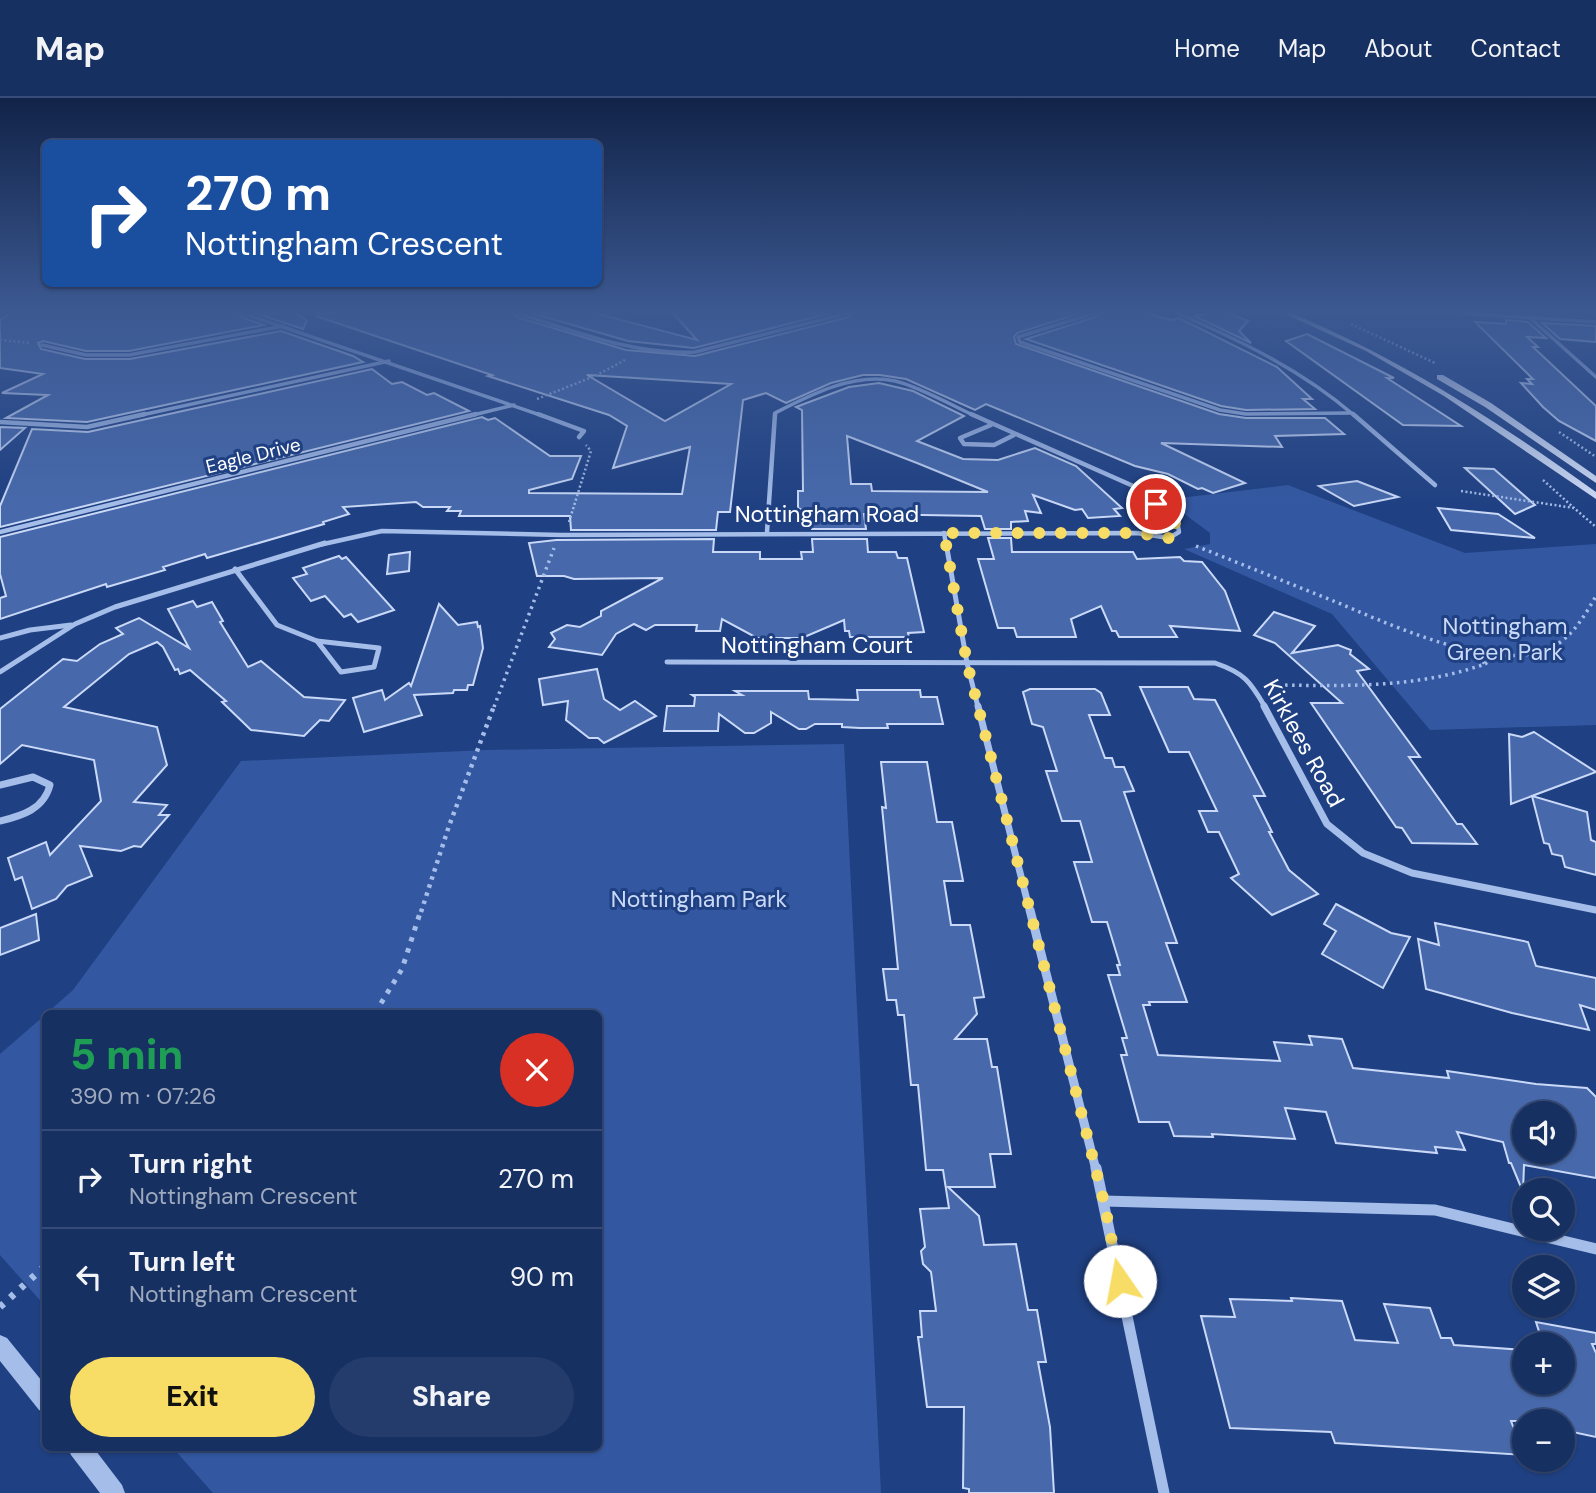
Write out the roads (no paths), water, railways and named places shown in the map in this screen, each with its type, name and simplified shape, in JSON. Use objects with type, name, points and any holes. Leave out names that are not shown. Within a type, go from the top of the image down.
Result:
[{"type":"main road","points":[[1422,378],[1514,436],[1596,496]]},
{"type":"main road","points":[[1441,378],[1488,405],[1596,480]]},
{"type":"street","points":[[0,422],[71,428],[106,425],[313,378]]},
{"type":"street","points":[[438,378],[584,431],[579,438]]},
{"type":"street","points":[[767,532],[775,413],[809,396],[875,378]]},
{"type":"street","points":[[877,378],[896,381],[1140,489],[1178,526],[1178,532],[1169,538],[1137,533],[944,533]]},
{"type":"street","points":[[1126,378],[1220,410],[1246,414],[1350,413]]},
{"type":"street","points":[[1306,378],[1323,388],[1435,485]]},
{"type":"street","name":"Eagle Drive","points":[[0,532],[514,405]]},
{"type":"street","points":[[991,425],[960,438],[964,444],[994,445],[1014,435]]},
{"type":"street","name":"Nottingham Road","points":[[0,672],[75,624],[115,607],[342,538],[382,531],[562,535],[944,533],[967,663],[1104,1202],[1164,1493]]},
{"type":"street","points":[[235,569],[277,625],[317,641],[379,648],[374,667],[341,672],[317,641]]},
{"type":"street","name":"Nottingham Road","points":[[0,638],[30,630],[75,624]]},
{"type":"street","name":"Nottingham Court","points":[[667,662],[967,663]]},
{"type":"street","name":"Kirklees Road","points":[[967,663],[1215,663],[1237,671],[1252,684],[1327,824],[1363,853],[1412,873],[1596,910]]},
{"type":"street","points":[[0,785],[32,777],[42,778],[50,785],[44,799],[35,807],[0,821]]},
{"type":"street","points":[[1104,1202],[1435,1210],[1596,1249]]},
{"type":"street","points":[[0,1345],[42,1398]]},
{"type":"street","points":[[82,1451],[114,1493]]},
{"type":"park label","name":"Nottingham Green Park","points":[[1505,639]]},
{"type":"park label","name":"Nottingham Park","points":[[699,899]]}]
